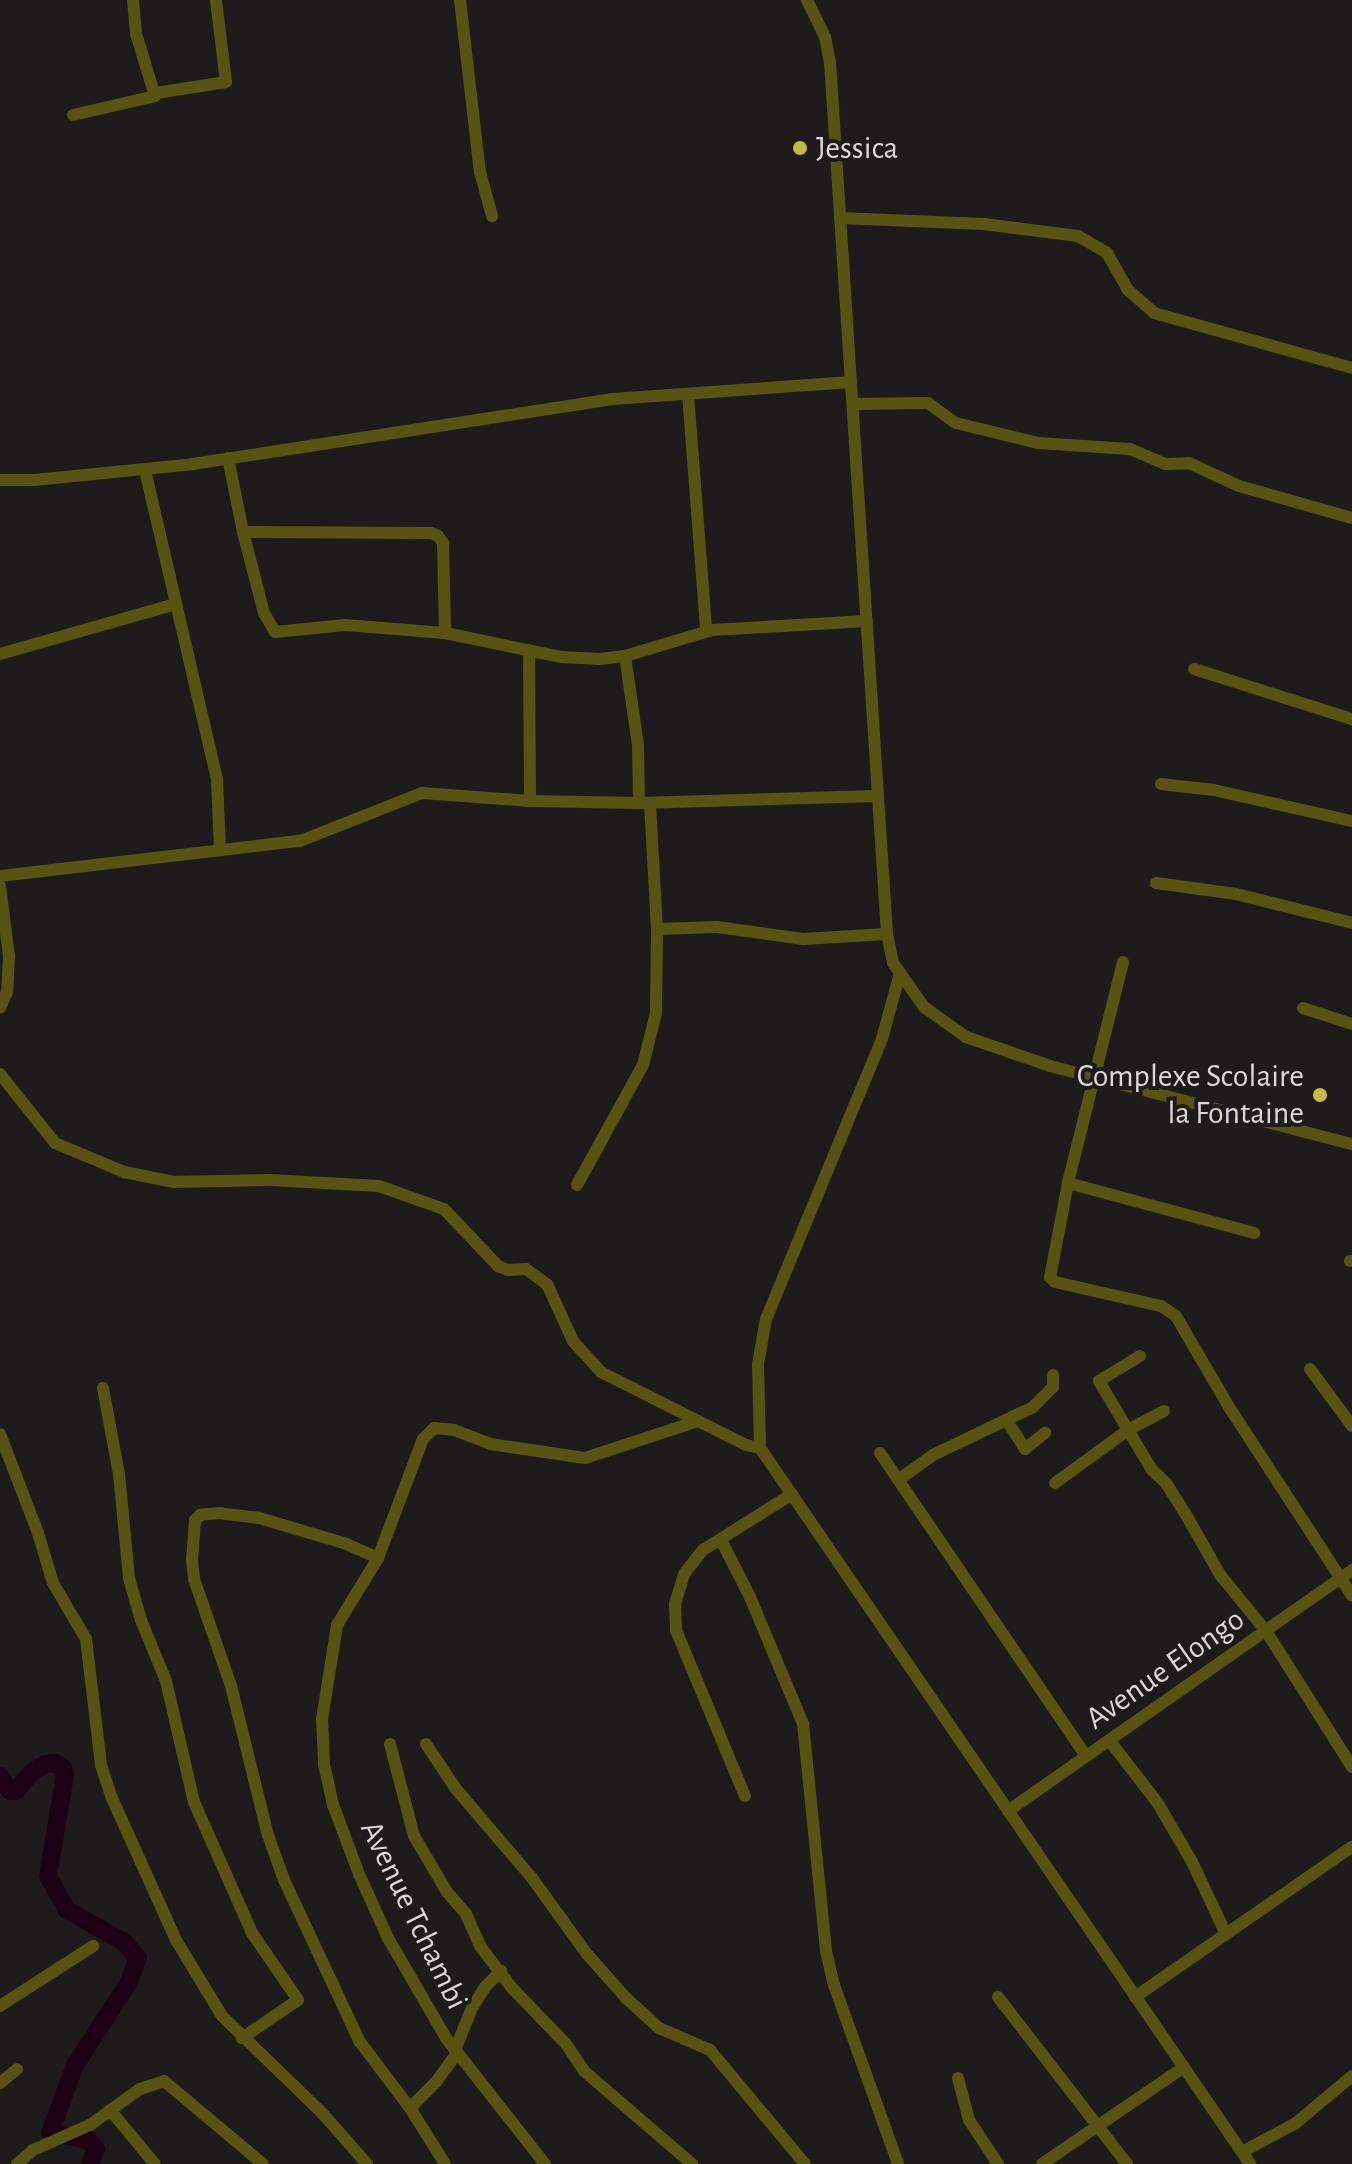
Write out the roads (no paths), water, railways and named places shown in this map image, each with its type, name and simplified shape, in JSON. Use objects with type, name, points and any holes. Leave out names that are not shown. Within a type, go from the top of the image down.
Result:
[{"type":"street","points":[[133,0],[136,34],[156,93]]},
{"type":"street","points":[[73,115],[153,97],[156,93],[226,82],[216,0]]},
{"type":"street","points":[[460,0],[480,172],[492,216]]},
{"type":"street","points":[[807,0],[825,37],[830,62],[887,934],[893,963],[924,1007],[966,1037],[1094,1077],[1352,1144]]},
{"type":"street","points":[[840,218],[984,224],[1078,236],[1107,253],[1128,290],[1154,313],[1352,368]]},
{"type":"street","points":[[0,480],[145,470],[613,399],[851,382]]},
{"type":"street","points":[[688,394],[706,630]]},
{"type":"street","points":[[853,404],[928,403],[956,423],[1038,443],[1132,450],[1166,464],[1189,463],[1239,486],[1352,518]]},
{"type":"street","points":[[228,458],[264,613],[275,632],[345,625],[445,633],[561,657],[625,656],[712,630],[867,621]]},
{"type":"street","points":[[145,470],[217,780],[220,849]]},
{"type":"street","points":[[243,532],[431,533],[443,543],[445,633]]},
{"type":"street","points":[[0,654],[176,604]]},
{"type":"street","points":[[529,650],[530,801]]},
{"type":"street","points":[[577,1185],[643,1065],[658,991],[657,929],[645,803],[625,656]]},
{"type":"street","points":[[1194,669],[1352,719]]},
{"type":"street","points":[[1161,784],[1214,790],[1352,821]]},
{"type":"street","points":[[0,876],[300,841],[422,793],[530,801],[645,803],[878,796]]},
{"type":"street","points":[[1156,883],[1236,894],[1352,923]]},
{"type":"street","points":[[0,886],[9,956],[7,992],[0,1008]]},
{"type":"street","points":[[657,929],[717,927],[803,939],[887,934]]},
{"type":"street","points":[[1123,962],[1068,1183],[1050,1277],[1055,1282],[1161,1306],[1176,1316],[1229,1407],[1352,1596]]},
{"type":"street","points":[[900,973],[882,1039],[766,1319],[758,1364],[760,1448],[1250,2164]]},
{"type":"street","points":[[1303,1008],[1352,1024]]},
{"type":"street","points":[[0,1074],[55,1143],[124,1172],[174,1182],[270,1180],[379,1186],[444,1209],[498,1266],[508,1270],[526,1269],[547,1284],[573,1341],[601,1372],[746,1445],[760,1448]]},
{"type":"street","points":[[1068,1183],[1254,1233]]},
{"type":"street","points":[[1140,1356],[1099,1381],[1152,1470],[1166,1483],[1185,1513],[1221,1576],[1266,1631],[1352,1767]]},
{"type":"street","points":[[1310,1369],[1352,1426]]},
{"type":"street","points":[[898,1480],[912,1467],[946,1448],[987,1426],[1007,1421],[1033,1407],[1053,1387],[1053,1375]]},
{"type":"street","points":[[103,1388],[119,1474],[130,1586],[166,1681],[194,1802],[218,1863],[252,1933],[298,2000],[242,2038]]},
{"type":"street","points":[[1055,1483],[1128,1430],[1164,1411]]},
{"type":"street","name":"Avenue Tchambi","points":[[545,2164],[456,2052],[423,2002],[359,1874],[333,1805],[324,1764],[322,1719],[337,1625],[378,1558],[423,1439],[434,1428],[454,1430],[490,1444],[585,1458],[698,1421]]},
{"type":"street","points":[[1007,1421],[1025,1449],[1045,1433]]},
{"type":"street","points":[[0,1434],[38,1533],[53,1583],[86,1639],[101,1765],[111,1796],[176,1940],[222,2016],[323,2114],[367,2164]]},
{"type":"street","points":[[880,1453],[1086,1756]]},
{"type":"street","points":[[745,1796],[676,1630],[675,1604],[684,1574],[703,1550],[792,1494]]},
{"type":"street","points":[[378,1558],[347,1544],[259,1518],[221,1513],[200,1515],[195,1520],[194,1579],[231,1686],[268,1835],[284,1880],[360,2042],[410,2108],[445,2164]]},
{"type":"street","points":[[721,1540],[750,1597],[803,1724],[819,1915],[826,1951],[834,1985],[898,2164]]},
{"type":"street","name":"Avenue Elongo","points":[[1008,1811],[1352,1570]]},
{"type":"street","points":[[1109,1740],[1157,1802],[1192,1862],[1226,1934]]},
{"type":"street","points":[[390,1744],[414,1836],[447,1892],[466,1914],[480,1946],[511,1987],[566,2044],[584,2071],[692,2164]]},
{"type":"street","points":[[426,1744],[456,1789],[532,1878],[587,1954],[626,1998],[659,2028],[710,2050],[805,2164]]},
{"type":"street","points":[[1135,1997],[1352,1847]]},
{"type":"street","points":[[0,2006],[93,1946]]},
{"type":"street","points":[[410,2108],[436,2082],[456,2052],[478,1998],[501,1971]]},
{"type":"street","points":[[998,1997],[1127,2164]]},
{"type":"street","points":[[1042,2164],[1184,2067]]},
{"type":"street","points":[[0,2083],[17,2069]]},
{"type":"street","points":[[1242,2152],[1296,2123],[1352,2076]]},
{"type":"street","points":[[958,2078],[969,2120],[998,2164]]},
{"type":"street","points":[[17,2164],[33,2150],[83,2129],[140,2089],[164,2081],[263,2164]]},
{"type":"street","points":[[110,2110],[155,2164]]},
{"type":"waterway","points":[[0,1776],[10,1791],[16,1791],[32,1772],[45,1764],[55,1763],[63,1768],[65,1775],[48,1876],[67,1910],[124,1942],[138,1958],[129,1982],[75,2065],[50,2133],[88,2140],[96,2149],[90,2164]]},
{"type":"place","name":"Jessica","points":[[800,148]]},
{"type":"place","name":"Complexe Scolaire la Fontaine","points":[[1320,1095]]}]
